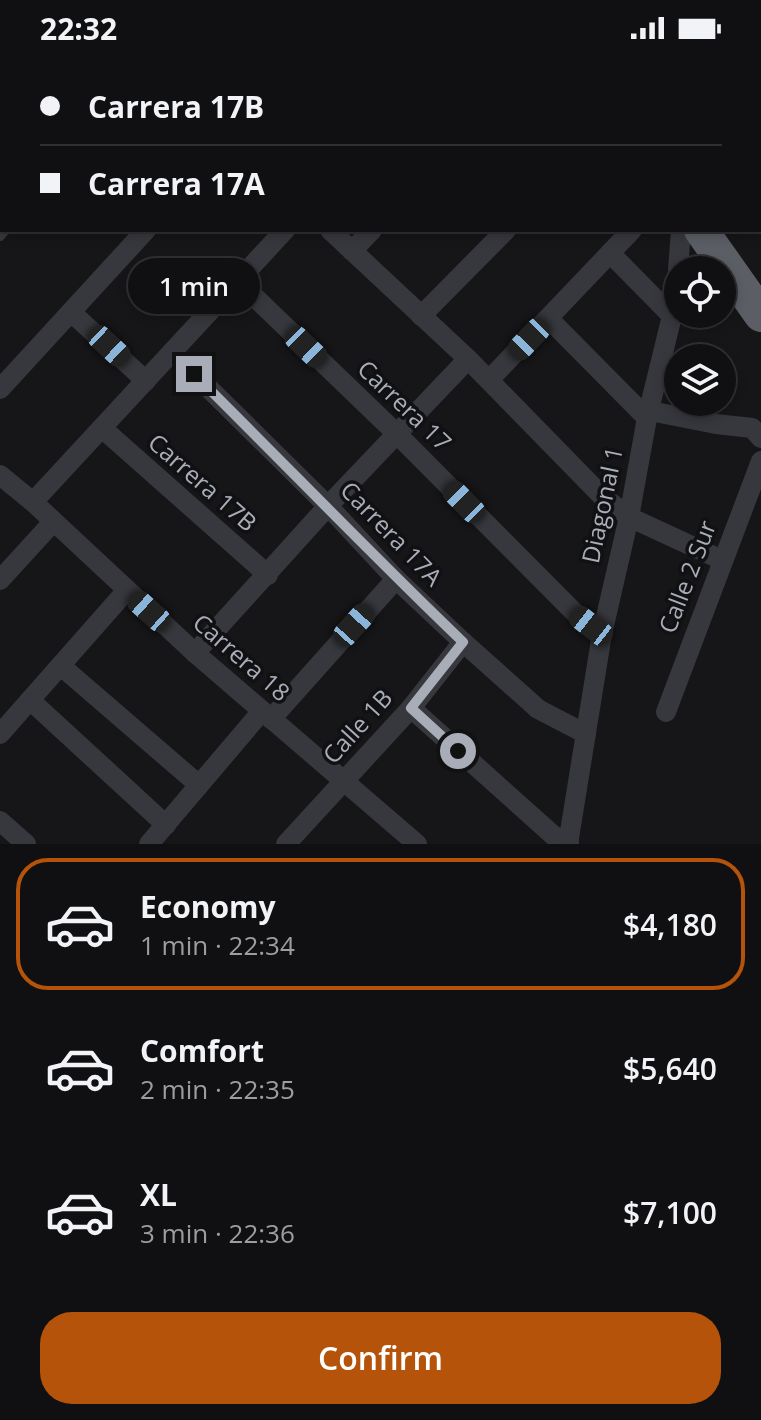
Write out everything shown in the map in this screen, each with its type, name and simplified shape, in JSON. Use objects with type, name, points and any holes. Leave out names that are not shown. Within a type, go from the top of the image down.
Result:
[{"type":"highway","points":[[702,232],[761,315]]},
{"type":"highway","points":[[725,232],[761,281]]},
{"type":"street","points":[[0,389],[144,232]]},
{"type":"street","points":[[33,502],[283,232]]},
{"type":"street","points":[[332,232],[468,359],[601,495],[629,517],[722,560]]},
{"type":"street","points":[[352,251],[370,232]]},
{"type":"street","points":[[421,316],[504,232]]},
{"type":"street","points":[[489,380],[630,232]]},
{"type":"street","name":"Diagonal 1","points":[[679,256],[681,232]]},
{"type":"street","points":[[610,253],[664,308]]},
{"type":"street","name":"Carrera 17","points":[[238,281],[398,435],[574,612],[602,634]]},
{"type":"street","points":[[71,312],[146,381]]},
{"type":"street","points":[[549,319],[649,414],[752,428],[761,438]]},
{"type":"street","name":"Diagonal 1","points":[[568,843],[602,634],[669,328]]},
{"type":"street","name":"Carrera 17A","points":[[172,352],[328,506],[396,579],[463,642],[538,709],[586,734]]},
{"type":"street","points":[[195,653],[328,506],[468,359]]},
{"type":"street","name":"Carrera 17B","points":[[103,429],[268,575]]},
{"type":"street","name":"Calle 2 Sur","points":[[666,712],[761,461]]},
{"type":"street","name":"Carrera 18","points":[[0,475],[195,653],[417,844]]},
{"type":"street","points":[[0,580],[53,522]]},
{"type":"street","points":[[149,844],[199,785],[396,579]]},
{"type":"street","points":[[0,734],[127,590]]},
{"type":"street","name":"Calle 1B","points":[[286,844],[411,708],[463,642]]},
{"type":"street","points":[[61,666],[199,785]]},
{"type":"street","points":[[30,700],[166,825]]},
{"type":"street","points":[[411,708],[554,836],[568,843]]},
{"type":"street","points":[[0,821],[26,844]]},
{"type":"route","points":[[194,374],[328,506],[396,579],[463,642],[411,708],[458,751]]}]
